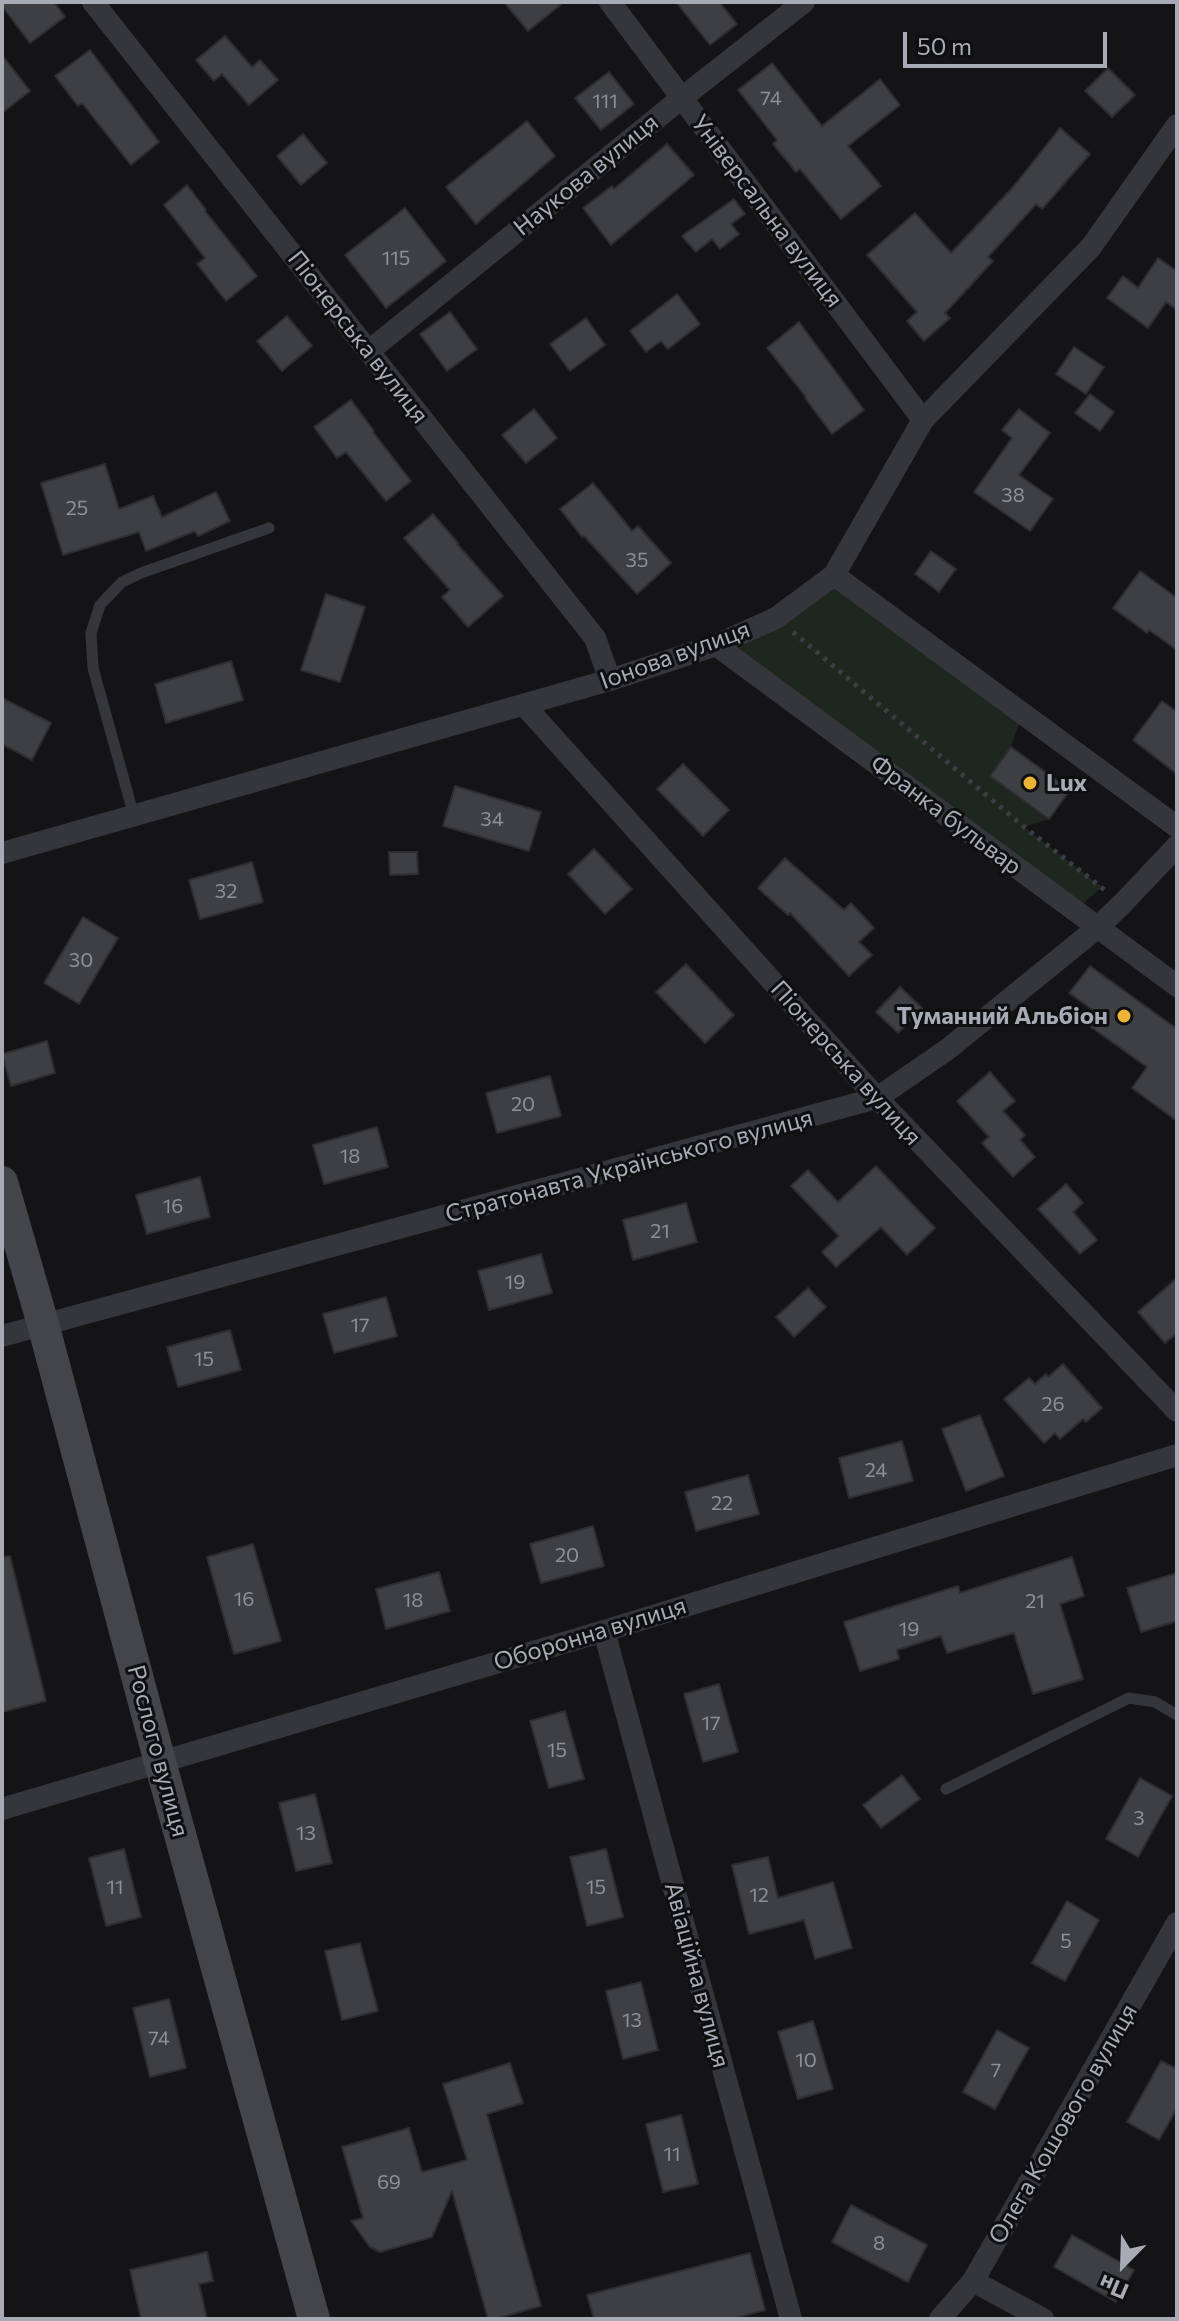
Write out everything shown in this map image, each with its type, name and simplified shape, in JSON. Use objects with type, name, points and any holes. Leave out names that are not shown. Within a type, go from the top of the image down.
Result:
[{"type":"street","name":"Піонерська вулиця","points":[[93,2],[595,638],[610,680]]},
{"type":"street","name":"Універсальна вулиця","points":[[610,2],[923,420]]},
{"type":"street","name":"Наукова вулиця","points":[[369,351],[804,2]]},
{"type":"street","name":"Іонова вулиця","points":[[2,853],[525,706],[716,645],[776,618],[834,575],[923,420],[1091,247],[1177,125]]},
{"type":"street","points":[[834,575],[1177,827]]},
{"type":"street","name":"Франка бульвар","points":[[716,645],[1177,986]]},
{"type":"street","name":"Піонерська вулиця","points":[[525,706],[877,1098],[1177,1411]]},
{"type":"street","name":"Стратонавта Українського вулиця","points":[[2,1336],[877,1098],[948,1049],[1097,928],[1177,846]]},
{"type":"street","name":"Рослого вулиця","points":[[2,1182],[314,2319]]},
{"type":"street","name":"Оборонна вулиця","points":[[2,1809],[604,1631],[1177,1455]]},
{"type":"street","name":"Авіаційна вулиця","points":[[604,1631],[791,2319]]},
{"type":"street","name":"Олега Кошового вулиця","points":[[940,2319],[973,2281],[1177,1923]]},
{"type":"street","points":[[973,2281],[1043,2319]]},
{"type":"lane","points":[[134,816],[93,668],[91,633],[100,605],[122,582],[141,573],[269,528]]},
{"type":"lane","points":[[946,1789],[1129,1698],[1155,1702],[1177,1715]]},
{"type":"path","points":[[776,618],[1023,826],[1122,904]]},
{"type":"shaded area","points":[[834,575],[1023,712],[1011,747],[990,776],[1049,819],[1024,827],[1102,887],[1075,911],[716,645]]},
{"type":"building","points":[[2,2],[54,2],[65,17],[30,43]]},
{"type":"building","points":[[504,2],[564,2],[528,31]]},
{"type":"building","points":[[676,2],[719,2],[737,24],[710,45]]},
{"type":"building","points":[[225,36],[252,67],[260,60],[278,80],[249,105],[222,74],[214,81],[196,60]]},
{"type":"building","points":[[90,50],[159,142],[131,165],[82,103],[78,106],[55,76]]},
{"type":"building","points":[[2,55],[30,91],[2,113]]},
{"type":"building","points":[[772,63],[822,126],[880,79],[900,105],[848,146],[881,186],[841,219],[800,169],[796,172],[773,144],[777,140],[738,90]]},
{"type":"building","points":[[1108,68],[1135,95],[1112,117],[1085,91]]},
{"type":"building","points":[[609,72],[634,104],[601,130],[575,98]]},
{"type":"building","points":[[527,121],[555,156],[476,224],[446,187]]},
{"type":"building","points":[[1060,128],[1090,154],[1042,209],[1036,204],[988,257],[993,261],[945,313],[950,318],[924,341],[907,321],[917,312],[867,255],[915,213],[951,253],[1014,186]]},
{"type":"building","points":[[303,134],[327,163],[301,185],[277,156]]},
{"type":"building","points":[[667,144],[694,175],[611,245],[583,208],[612,186],[614,189]]},
{"type":"building","points":[[187,185],[257,276],[226,301],[197,264],[205,258],[164,205]]},
{"type":"building","points":[[734,199],[745,214],[731,224],[739,234],[720,249],[712,239],[696,252],[682,236]]},
{"type":"building","points":[[405,208],[446,261],[386,308],[345,255]]},
{"type":"building","points":[[1158,258],[1177,271],[1177,310],[1166,302],[1148,328],[1107,298],[1123,276],[1138,288]]},
{"type":"building","points":[[677,294],[700,324],[668,349],[661,341],[646,352],[630,331]]},
{"type":"building","points":[[450,312],[477,349],[447,371],[420,334]]},
{"type":"building","points":[[287,316],[312,346],[282,371],[257,341]]},
{"type":"building","points":[[586,318],[605,345],[570,371],[550,344]]},
{"type":"building","points":[[799,322],[864,410],[832,434],[767,348]]},
{"type":"building","points":[[1074,347],[1104,367],[1086,394],[1056,374]]},
{"type":"building","points":[[1090,394],[1114,412],[1100,431],[1075,413]]},
{"type":"building","points":[[351,400],[411,481],[386,501],[346,452],[337,458],[314,427]]},
{"type":"building","points":[[534,409],[557,438],[526,463],[502,435]]},
{"type":"building","points":[[1019,409],[1050,433],[1019,475],[1053,499],[1030,531],[974,492],[1012,438],[1002,430]]},
{"type":"building","points":[[105,464],[119,509],[153,496],[162,517],[216,492],[230,521],[198,536],[195,531],[146,551],[139,532],[63,555],[41,483]]},
{"type":"building","points":[[593,483],[632,531],[638,526],[671,563],[637,594],[582,537],[560,509]]},
{"type":"building","points":[[433,514],[503,596],[468,627],[442,597],[450,590],[404,538]]},
{"type":"building","points":[[931,551],[956,569],[939,592],[915,574]]},
{"type":"building","points":[[1140,571],[1177,598],[1177,650],[1113,608]]},
{"type":"building","points":[[326,594],[365,607],[340,682],[301,670]]},
{"type":"building","points":[[231,661],[243,700],[166,723],[155,684]]},
{"type":"building","points":[[2,698],[51,723],[32,760],[2,744]]},
{"type":"building","points":[[1162,701],[1177,712],[1177,774],[1133,740]]},
{"type":"building","name":"Lux","points":[[1011,747],[1070,790],[1049,819],[990,776]]},
{"type":"building","points":[[683,764],[729,810],[703,836],[657,789]]},
{"type":"building","points":[[455,786],[541,812],[529,851],[443,826]]},
{"type":"building","points":[[594,849],[632,889],[605,914],[568,874]]},
{"type":"building","points":[[389,852],[417,852],[418,874],[390,875]]},
{"type":"building","points":[[785,858],[844,910],[851,903],[874,928],[859,942],[872,955],[849,976],[790,913],[788,915],[758,888]]},
{"type":"building","points":[[252,862],[263,902],[200,919],[189,880]]},
{"type":"building","points":[[83,917],[118,938],[79,1004],[44,983]]},
{"type":"building","points":[[686,964],[734,1015],[705,1043],[656,992]]},
{"type":"building","name":"Туманний Альбіон","points":[[1090,966],[1177,1029],[1177,1121],[1132,1088],[1147,1067],[1084,1022],[1093,1010],[1069,993]]},
{"type":"building","points":[[900,987],[922,1008],[898,1033],[876,1012]]},
{"type":"building","points":[[47,1041],[55,1073],[11,1086],[2,1054]]},
{"type":"building","points":[[990,1072],[1015,1101],[1003,1111],[1025,1135],[1020,1140],[1035,1157],[1013,1177],[982,1143],[989,1137],[957,1101]]},
{"type":"building","points":[[550,1076],[561,1116],[497,1133],[486,1093]]},
{"type":"building","points":[[377,1127],[388,1167],[324,1184],[313,1145]]},
{"type":"building","points":[[876,1166],[935,1228],[907,1255],[881,1227],[836,1267],[822,1252],[839,1236],[791,1186],[808,1170],[838,1202]]},
{"type":"building","points":[[200,1177],[210,1217],[147,1234],[136,1195]]},
{"type":"building","points":[[1066,1184],[1083,1203],[1073,1212],[1097,1240],[1080,1254],[1038,1209]]},
{"type":"building","points":[[686,1203],[697,1242],[633,1260],[623,1220]]},
{"type":"building","points":[[541,1254],[552,1293],[489,1310],[478,1271]]},
{"type":"building","points":[[1177,1278],[1177,1333],[1165,1343],[1138,1312]]},
{"type":"building","points":[[808,1288],[826,1307],[794,1337],[776,1317]]},
{"type":"building","points":[[386,1297],[397,1336],[334,1353],[323,1314]]},
{"type":"building","points":[[230,1330],[241,1370],[178,1387],[167,1347]]},
{"type":"building","points":[[1063,1364],[1102,1408],[1086,1422],[1083,1419],[1060,1439],[1055,1433],[1044,1443],[1004,1399],[1029,1378],[1035,1384]]},
{"type":"building","points":[[980,1415],[1004,1476],[966,1491],[942,1429]]},
{"type":"building","points":[[902,1441],[913,1481],[849,1498],[839,1458]]},
{"type":"building","points":[[748,1475],[759,1514],[696,1531],[685,1492]]},
{"type":"building","points":[[593,1526],[604,1566],[541,1583],[530,1544]]},
{"type":"building","points":[[253,1544],[281,1641],[234,1654],[207,1557]]},
{"type":"building","points":[[10,1556],[46,1701],[2,1712],[2,1557]]},
{"type":"building","points":[[1072,1557],[1084,1596],[1060,1604],[1083,1679],[1033,1694],[1014,1633],[947,1653],[941,1636],[897,1650],[899,1659],[860,1671],[844,1622],[958,1586],[960,1593]]},
{"type":"building","points":[[439,1572],[450,1611],[386,1629],[376,1589]]},
{"type":"building","points":[[1177,1573],[1177,1621],[1141,1632],[1127,1588]]},
{"type":"building","points":[[719,1684],[738,1752],[703,1762],[684,1694]]},
{"type":"building","points":[[565,1711],[584,1779],[549,1788],[530,1721]]},
{"type":"building","points":[[902,1775],[920,1799],[881,1828],[863,1805]]},
{"type":"building","points":[[1140,1778],[1172,1796],[1138,1857],[1106,1839]]},
{"type":"building","points":[[315,1794],[332,1863],[296,1871],[279,1803]]},
{"type":"building","points":[[124,1849],[141,1917],[106,1926],[89,1858]]},
{"type":"building","points":[[606,1849],[623,1917],[587,1926],[570,1857]]},
{"type":"building","points":[[768,1857],[778,1898],[833,1882],[852,1948],[815,1959],[804,1920],[749,1934],[732,1865]]},
{"type":"building","points":[[1067,1901],[1099,1920],[1065,1981],[1032,1963]]},
{"type":"building","points":[[360,1943],[378,2011],[342,2020],[325,1951]]},
{"type":"building","points":[[641,1982],[658,2050],[623,2059],[606,1991]]},
{"type":"building","points":[[169,1999],[186,2068],[150,2077],[133,2008]]},
{"type":"building","points":[[813,2021],[833,2089],[798,2099],[778,2032]]},
{"type":"building","points":[[997,2030],[1029,2048],[995,2109],[963,2092]]},
{"type":"building","points":[[1161,2061],[1177,2069],[1177,2108],[1159,2140],[1127,2122]]},
{"type":"building","points":[[510,2063],[523,2103],[487,2114],[541,2306],[488,2319],[452,2191],[432,2237],[380,2252],[370,2247],[351,2221],[363,2218],[342,2147],[409,2128],[422,2172],[467,2160],[443,2084]]},
{"type":"building","points":[[681,2115],[698,2184],[663,2192],[646,2124]]},
{"type":"building","points":[[851,2205],[927,2245],[908,2282],[832,2242]]},
{"type":"building","points":[[1072,2235],[1134,2270],[1116,2302],[1054,2267]]},
{"type":"building","points":[[207,2252],[213,2281],[199,2284],[207,2319],[141,2319],[130,2270]]},
{"type":"building","points":[[750,2253],[765,2310],[732,2319],[594,2319],[587,2295]]},
{"type":"place","name":"Lux","points":[[1030,783]]},
{"type":"place","name":"Туманний Альбіон","points":[[1124,1016]]}]
